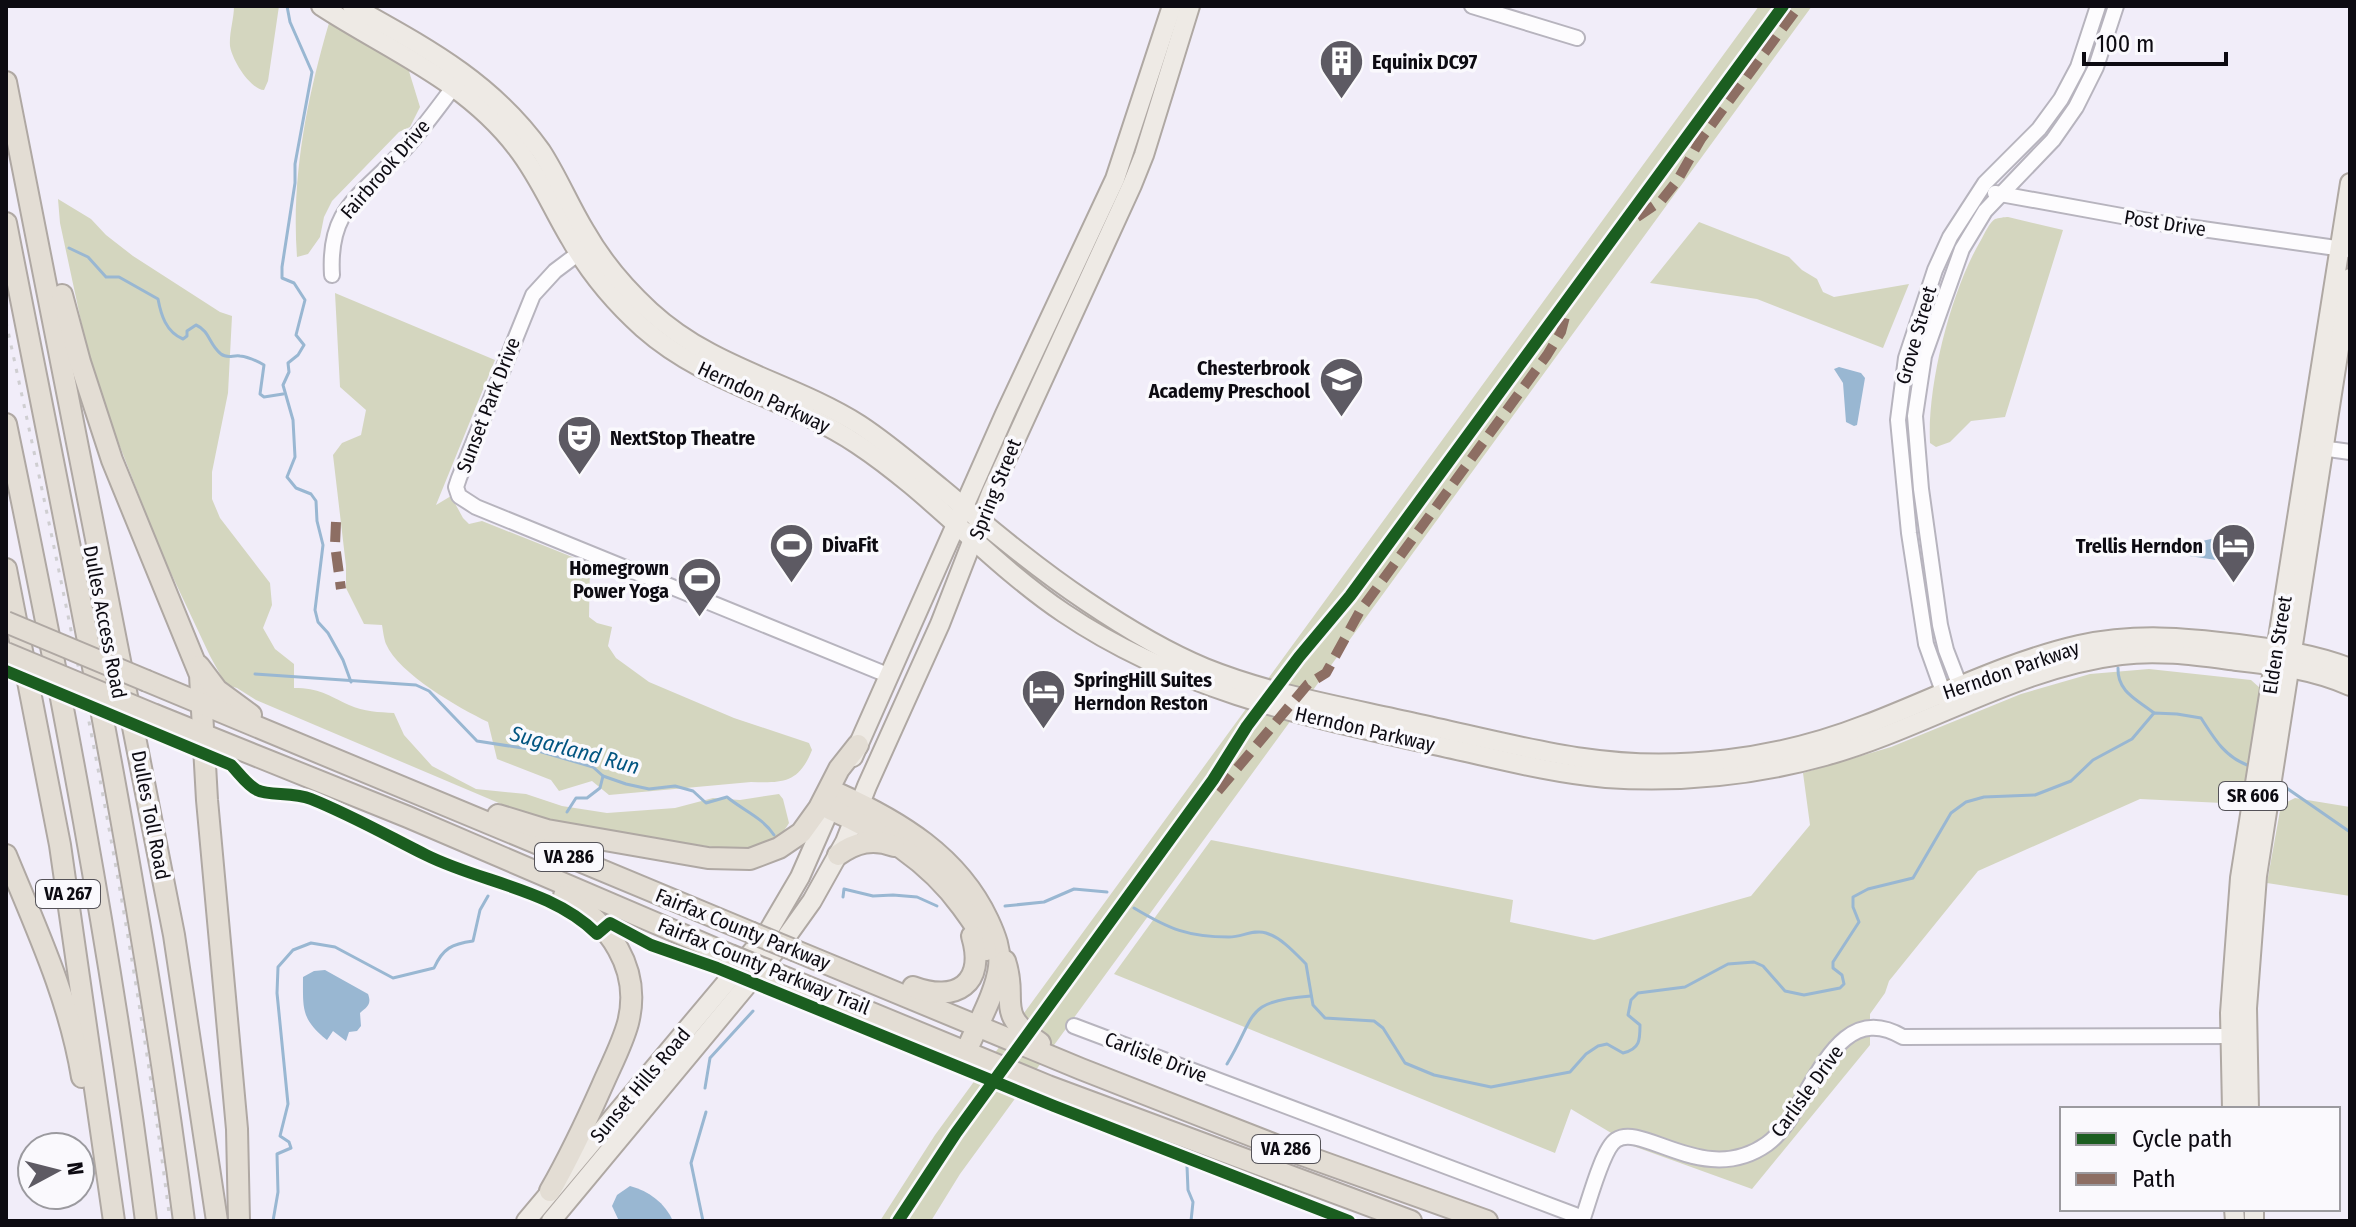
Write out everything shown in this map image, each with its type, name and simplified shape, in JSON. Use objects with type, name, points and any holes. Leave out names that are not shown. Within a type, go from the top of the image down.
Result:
[{"type":"highway","name":"Dulles Toll Road","points":[[6,82],[183,986],[217,1221]]},
{"type":"highway","points":[[21,154],[46,221],[67,317],[104,438],[200,675],[237,1129],[239,1221]]},
{"type":"highway","name":"Dulles Access Road","points":[[6,223],[114,771],[158,1036],[184,1221]]},
{"type":"highway","points":[[6,424],[96,879],[127,1074],[146,1221]]},
{"type":"highway","name":"VA 267","points":[[6,569],[60,845],[114,1221]]},
{"type":"highway","name":"Fairfax County Parkway","points":[[6,622],[412,791],[763,953],[960,1050],[1185,1138],[1411,1221]]},
{"type":"highway","name":"Fairfax County Parkway","points":[[6,653],[730,955],[796,951],[1081,1069],[1467,1218]]},
{"type":"highway","points":[[195,661],[225,696],[284,737]]},
{"type":"highway","points":[[412,791],[547,830],[708,858],[741,860],[769,853],[801,833],[819,808],[839,769],[858,745]]},
{"type":"highway","points":[[833,801],[914,834],[958,873],[985,913],[1007,966],[1008,1005],[1018,1026],[1081,1069]]},
{"type":"highway","points":[[857,812],[908,851],[940,881],[983,940],[987,959],[972,1023]]},
{"type":"highway","points":[[838,855],[856,845],[873,841],[908,851]]},
{"type":"highway","points":[[6,855],[48,955],[66,1008],[114,1221]]},
{"type":"highway","points":[[502,859],[572,900],[599,921],[621,952],[630,980],[631,1001],[625,1031],[574,1149],[550,1191]]},
{"type":"highway","points":[[844,971],[894,980],[932,993],[957,990],[970,980],[977,961],[976,947],[964,910]]},
{"type":"highway","points":[[960,1050],[999,970],[999,950]]},
{"type":"main road","name":"Herndon Parkway","points":[[321,6],[459,79],[504,107],[536,144],[594,246],[624,285],[659,319],[716,358],[811,399],[859,425],[1089,603],[1196,664],[1244,681],[1324,703],[1551,753],[1653,763],[1734,758],[1784,749],[1954,697],[2123,654],[2174,653],[2283,659],[2350,668]]},
{"type":"main road","name":"Herndon Parkway","points":[[352,6],[422,44],[459,79],[519,149],[579,253],[620,305],[670,350],[711,374],[839,432],[893,471],[1016,577],[1076,621],[1138,656],[1203,685],[1328,721],[1570,773],[1656,780],[1754,772],[1838,752],[1954,697]]},
{"type":"main road","name":"Spring Street","points":[[763,953],[890,676],[964,533],[1115,179],[1172,6]]},
{"type":"main road","name":"Spring Street","points":[[972,514],[1044,372],[1144,155],[1190,6]]},
{"type":"main road","name":"Elden Street","points":[[2249,1107],[2231,974],[2240,878],[2283,659],[2345,250],[2350,183]]},
{"type":"main road","name":"Elden Street","points":[[2316,448],[2350,278]]},
{"type":"main road","name":"Spring Street","points":[[763,953],[807,909],[838,855],[926,658],[964,533]]},
{"type":"main road","name":"Herndon Parkway","points":[[2283,659],[2350,686]]},
{"type":"main road","name":"Sunset Hills Road","points":[[526,1221],[763,953]]},
{"type":"main road","name":"Sunset Hills Road","points":[[551,1221],[763,953]]},
{"type":"main road","name":"Elden Street","points":[[2232,1107],[2238,1036]]},
{"type":"street","points":[[1472,6],[1577,38]]},
{"type":"street","name":"Grove Street","points":[[1954,697],[1926,644],[1915,570],[1899,440],[1899,398],[1906,358],[1941,253],[1981,188],[2039,129],[2061,99],[2078,67],[2098,6]]},
{"type":"street","name":"Grove Street","points":[[1954,697],[1921,489],[1915,416],[1924,356],[1952,273],[1973,231],[2000,194],[2053,140],[2076,107],[2096,67],[2116,6]]},
{"type":"street","name":"Fairbrook Drive","points":[[332,275],[333,243],[344,211],[408,145],[459,79]]},
{"type":"street","name":"Post Drive","points":[[1981,188],[2160,223],[2345,250]]},
{"type":"street","name":"Sunset Park Drive","points":[[579,253],[555,271],[533,295],[459,478],[456,487],[459,496],[476,507],[890,676]]},
{"type":"street","points":[[2316,448],[2350,452]]},
{"type":"street","name":"Carlisle Drive","points":[[1074,1026],[1583,1218],[1614,1140],[1625,1136],[1639,1138],[1698,1158],[1729,1161],[1759,1149],[1783,1128],[1836,1046],[1863,1029],[1880,1026],[1903,1037],[2238,1036]]},
{"type":"green space","points":[[234,6],[279,6],[264,90],[253,85],[231,52]]},
{"type":"green space","points":[[1759,6],[1812,6],[960,1174],[931,1221],[880,1221],[935,1135]]},
{"type":"green space","points":[[329,23],[408,68],[420,107],[410,127],[399,132],[332,201],[324,217],[320,237],[308,254],[297,257],[296,198],[302,138]]},
{"type":"green space","points":[[58,199],[91,219],[133,256],[220,312],[232,316],[228,393],[212,472],[212,499],[220,518],[270,583],[272,605],[263,628],[275,649],[294,664],[294,688],[317,691],[360,709],[394,713],[404,735],[432,766],[476,789],[526,794],[562,806],[607,813],[675,808],[713,798],[740,800],[779,794],[789,823],[780,835],[739,851],[541,821],[226,685],[161,552],[93,377],[60,223]]},
{"type":"green space","points":[[2008,217],[2063,230],[2005,417],[1971,421],[1950,442],[1936,447],[1930,443],[1932,394],[1951,311],[1970,261],[1987,228],[1995,219]]},
{"type":"green space","points":[[1699,222],[1789,257],[1817,279],[1823,292],[1834,297],[1909,284],[1883,348],[1757,299],[1650,283]]},
{"type":"green space","points":[[335,293],[495,360],[436,505],[451,496],[469,524],[482,521],[590,564],[589,617],[612,627],[608,646],[616,658],[649,682],[734,718],[809,743],[812,750],[795,775],[772,782],[609,795],[592,781],[559,791],[551,780],[497,759],[488,722],[446,699],[403,667],[386,644],[382,625],[364,624],[346,588],[333,455],[342,443],[361,435],[366,410],[340,387]]},
{"type":"green space","points":[[2149,669],[2251,680],[2260,688],[2243,804],[2140,799],[1978,871],[1889,981],[1885,993],[1870,1014],[1870,1045],[1752,1189],[1633,1146],[1571,1109],[1555,1153],[1114,974],[1211,840],[1513,900],[1510,922],[1594,940],[1751,896],[1810,825],[1803,773],[1891,747],[2021,694],[2090,674]]},
{"type":"green space","points":[[2295,798],[2350,807],[2350,896],[2267,883],[2281,805]]},
{"type":"water","points":[[1839,367],[1861,373],[1865,378],[1857,425],[1854,426],[1846,422],[1843,383],[1834,369]]},
{"type":"water","points":[[2219,539],[2222,551],[2217,551],[2216,560],[2176,554],[2177,544]]},
{"type":"water","points":[[325,970],[369,997],[368,1005],[360,1013],[361,1026],[357,1031],[349,1032],[346,1041],[333,1031],[327,1040],[312,1026],[305,1013],[303,977]]},
{"type":"water","points":[[630,1186],[656,1199],[673,1221],[619,1221],[612,1206],[617,1195]]},
{"type":"waterway","points":[[287,6],[290,22],[312,72],[295,164],[282,267],[282,278],[294,283],[305,300],[296,335],[304,345],[288,363],[289,372],[283,385],[293,420],[295,457],[287,477],[296,488],[311,494],[316,501],[323,545],[315,610],[318,622],[343,660],[351,682]]},
{"type":"waterway","points":[[69,248],[88,257],[106,277],[119,277],[158,299],[165,322],[177,336],[183,339],[187,331],[196,325],[223,355],[253,359],[264,365],[260,394],[264,397],[283,394]]},
{"type":"waterway","points":[[2118,668],[2125,689],[2154,713]]},
{"type":"waterway","name":"Sugarland Run","points":[[255,674],[416,685],[429,691],[477,741],[535,750],[593,767],[603,776],[626,784],[649,789],[675,786],[693,791],[706,803],[727,797],[774,835]]},
{"type":"waterway","name":"Sugarland Run","points":[[1134,908],[1190,933],[1229,937],[1261,932],[1272,935],[1306,964],[1313,1005],[1325,1018],[1374,1021],[1383,1028],[1405,1063],[1434,1075],[1491,1087],[1570,1072],[1598,1046],[1607,1044],[1623,1053],[1629,1051],[1639,1039],[1640,1025],[1628,1015],[1631,1000],[1638,993],[1685,987],[1728,964],[1754,962],[1763,966],[1785,991],[1804,995],[1840,988],[1844,984],[1842,975],[1833,968],[1833,962],[1859,922],[1853,897],[1868,889],[1913,878],[1951,813],[1966,802],[1984,797],[2035,795],[2071,781],[2093,760],[2132,739],[2154,713],[2201,718],[2226,751],[2247,765]]},
{"type":"waterway","points":[[567,812],[576,798],[587,798],[600,788],[603,776]]},
{"type":"waterway","name":"Sugarland Run","points":[[2285,787],[2350,832]]},
{"type":"waterway","name":"Sugarland Run","points":[[843,897],[844,889],[873,896],[917,897],[937,906]]},
{"type":"waterway","name":"Sugarland Run","points":[[1005,906],[1044,902],[1074,889],[1107,892]]},
{"type":"waterway","points":[[273,1221],[278,1192],[277,1154],[291,1148],[289,1142],[280,1136],[288,1104],[277,993],[278,967],[293,950],[311,943],[335,947],[393,978],[434,968],[449,948],[473,941],[480,910],[488,896]]},
{"type":"waterway","points":[[1227,1064],[1249,1022],[1262,1007],[1289,998],[1311,996]]},
{"type":"waterway","points":[[705,1088],[710,1058],[753,1011]]},
{"type":"waterway","points":[[703,1221],[691,1163],[706,1112]]},
{"type":"waterway","points":[[1187,1166],[1188,1190],[1193,1202],[1191,1221]]},
{"type":"railway","points":[[6,322],[54,546],[119,882],[170,1221]]},
{"type":"marked path","points":[[1637,217],[1661,201],[1677,181],[1701,139],[1799,6]]},
{"type":"marked path","points":[[1218,791],[1308,684],[1326,673],[1360,611],[1547,355],[1561,332],[1567,309]]},
{"type":"marked path","points":[[336,522],[335,545],[341,589]]},
{"type":"cycle path","points":[[898,1221],[956,1133],[1213,780],[1247,726],[1350,596],[1783,6]]},
{"type":"cycle path","name":"Fairfax County Parkway Trail","points":[[6,671],[231,765],[257,790],[311,799],[448,865],[538,897],[579,919],[597,934],[610,923],[651,945],[717,968],[1054,1106],[1349,1221]]},
{"type":"place","name":"Equinix DC97","points":[[1341,101]]},
{"type":"place","name":"Chesterbrook Academy Preschool","points":[[1341,419]]},
{"type":"place","name":"NextStop Theatre","points":[[579,477]]},
{"type":"place","name":"DivaFit","points":[[791,584]]},
{"type":"place","name":"Trellis Herndon","points":[[2234,585]]},
{"type":"place","name":"Homegrown Power Yoga","points":[[700,619]]},
{"type":"place","name":"SpringHill Suites Herndon Reston","points":[[1043,731]]}]
